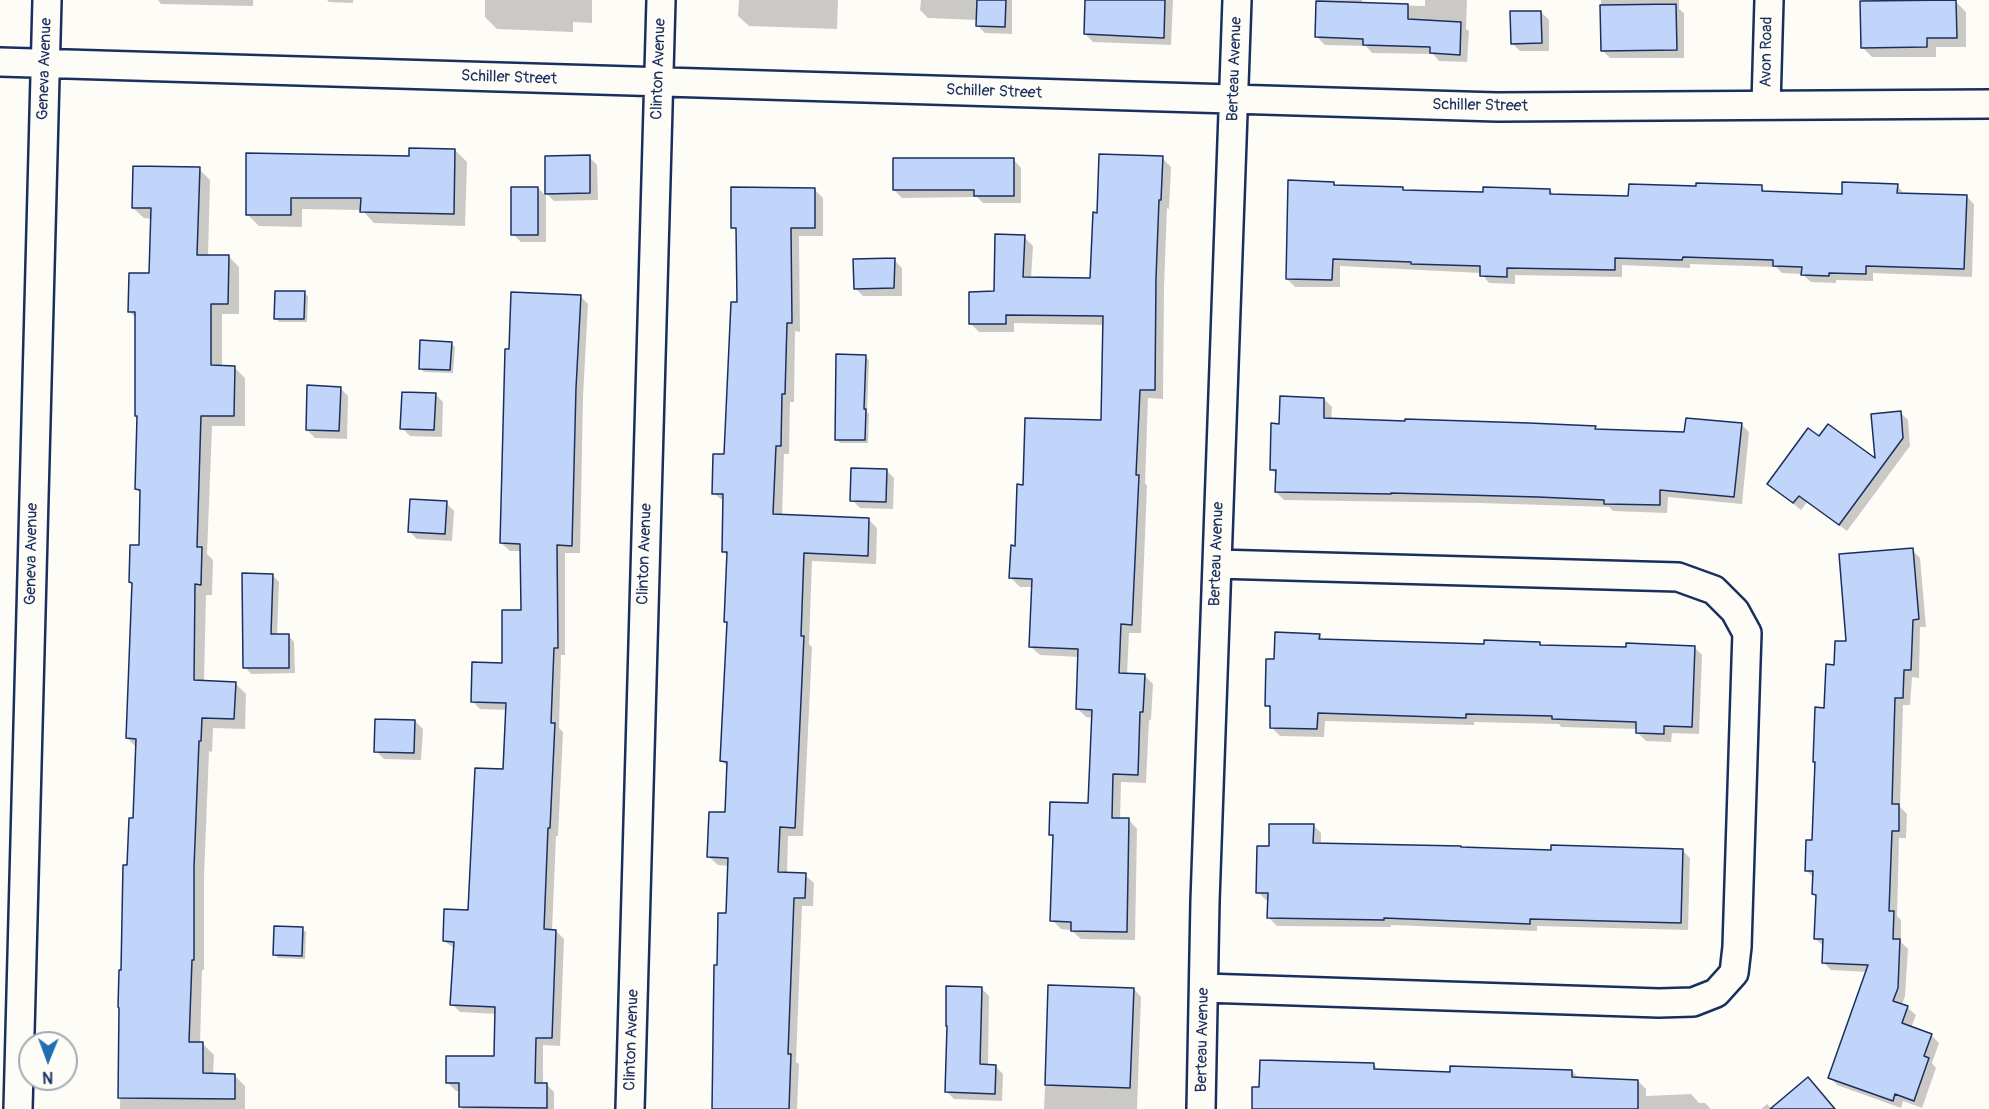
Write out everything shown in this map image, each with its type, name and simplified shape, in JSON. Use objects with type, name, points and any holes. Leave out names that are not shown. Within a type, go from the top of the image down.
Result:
[{"type":"street","name":"Geneva Avenue","points":[[18,1109],[47,0]]},
{"type":"street","name":"Clinton Avenue","points":[[630,1109],[661,0]]},
{"type":"street","name":"Berteau Avenue","points":[[1201,1109],[1205,890],[1237,0]]},
{"type":"street","name":"Avon Road","points":[[1766,105],[1769,0]]},
{"type":"street","name":"Schiller Street","points":[[0,62],[1497,107],[1989,104]]},
{"type":"street","points":[[1204,988],[1659,1003],[1693,1002],[1716,993],[1734,973],[1737,947],[1747,633],[1735,611],[1714,590],[1678,577],[1217,564]]},
{"type":"building","points":[[977,0],[1006,0],[1005,27],[976,26]]},
{"type":"building","points":[[1085,0],[1165,0],[1164,38],[1084,34]]},
{"type":"building","points":[[1956,0],[1957,38],[1927,38],[1927,47],[1861,48],[1860,1]]},
{"type":"building","points":[[1316,1],[1408,4],[1408,19],[1461,22],[1460,55],[1430,53],[1430,47],[1363,45],[1363,39],[1315,37]]},
{"type":"building","points":[[1676,4],[1677,50],[1601,51],[1600,5]]},
{"type":"building","points":[[1510,11],[1541,11],[1542,43],[1511,44]]},
{"type":"building","points":[[409,148],[455,149],[454,214],[360,212],[361,198],[291,198],[291,215],[246,215],[246,153],[409,156]]},
{"type":"building","points":[[1099,154],[1163,156],[1156,278],[1155,390],[1140,390],[1136,475],[1139,475],[1132,625],[1121,624],[1119,673],[1145,674],[1143,712],[1140,712],[1138,775],[1113,774],[1112,818],[1129,818],[1127,932],[1071,931],[1071,922],[1050,921],[1053,835],[1049,835],[1050,802],[1088,803],[1092,710],[1076,709],[1078,649],[1029,647],[1032,579],[1009,578],[1011,545],[1015,546],[1017,484],[1023,485],[1025,418],[1101,420],[1103,316],[1006,315],[1006,324],[969,324],[969,292],[994,291],[995,234],[1025,235],[1023,277],[1090,278],[1093,212],[1097,213]]},
{"type":"building","points":[[590,155],[590,193],[545,194],[545,156]]},
{"type":"building","points":[[893,158],[1014,158],[1014,196],[974,196],[974,190],[893,190]]},
{"type":"building","points":[[133,166],[200,167],[197,255],[229,255],[228,304],[211,304],[211,365],[235,366],[234,416],[201,416],[197,547],[202,547],[201,585],[195,584],[194,680],[236,682],[234,719],[202,718],[201,741],[199,741],[194,867],[194,960],[192,960],[189,1042],[203,1042],[203,1073],[235,1074],[235,1099],[118,1098],[118,1007],[123,865],[127,865],[129,818],[133,818],[136,739],[126,738],[132,583],[129,582],[130,545],[139,545],[140,490],[135,489],[137,416],[135,416],[135,312],[128,312],[129,273],[149,273],[151,208],[132,208]]},
{"type":"building","points":[[1288,180],[1334,182],[1334,185],[1403,187],[1403,190],[1483,192],[1483,187],[1550,189],[1550,194],[1628,196],[1629,184],[1762,185],[1762,191],[1842,194],[1842,182],[1898,184],[1897,193],[1967,195],[1964,269],[1866,266],[1866,274],[1829,273],[1829,276],[1801,275],[1802,267],[1773,266],[1773,260],[1683,257],[1682,260],[1615,258],[1615,270],[1507,268],[1507,277],[1480,276],[1480,266],[1333,259],[1332,280],[1286,279]]},
{"type":"building","points":[[511,187],[538,187],[538,235],[511,235]]},
{"type":"building","points":[[731,187],[815,188],[815,228],[791,228],[792,323],[787,323],[785,394],[782,394],[781,446],[776,446],[773,514],[869,518],[868,556],[804,553],[801,636],[804,636],[795,828],[780,827],[778,872],[806,873],[805,898],[794,898],[788,1054],[791,1054],[789,1109],[712,1109],[714,965],[717,965],[718,913],[726,913],[728,858],[707,857],[709,812],[725,812],[727,762],[720,761],[727,622],[724,622],[727,552],[722,552],[723,494],[712,494],[713,454],[724,454],[731,302],[737,302],[736,228],[731,228]]},
{"type":"building","points":[[895,258],[894,288],[854,289],[853,259]]},
{"type":"building","points":[[275,291],[305,291],[304,319],[274,319]]},
{"type":"building","points":[[511,292],[581,295],[572,546],[557,545],[558,648],[554,648],[551,723],[555,723],[544,929],[556,930],[552,1038],[536,1038],[535,1083],[547,1083],[547,1108],[459,1107],[459,1083],[446,1083],[446,1056],[494,1056],[495,1007],[450,1005],[454,942],[443,941],[444,909],[468,910],[475,768],[503,769],[506,703],[471,702],[472,662],[502,663],[502,610],[521,610],[520,544],[500,543],[505,349],[509,349]]},
{"type":"building","points":[[420,340],[452,342],[450,370],[419,369]]},
{"type":"building","points":[[836,354],[866,355],[865,440],[835,440]]},
{"type":"building","points":[[307,385],[341,387],[339,431],[306,430]]},
{"type":"building","points":[[402,392],[436,393],[434,430],[400,429]]},
{"type":"building","points":[[1280,396],[1324,398],[1324,418],[1529,423],[1596,426],[1595,429],[1684,432],[1686,418],[1742,423],[1734,497],[1660,490],[1660,505],[1604,504],[1604,500],[1538,497],[1275,492],[1276,470],[1270,470],[1271,423],[1279,424]]},
{"type":"building","points":[[1901,411],[1903,438],[1839,525],[1799,496],[1793,503],[1767,484],[1808,428],[1819,436],[1828,424],[1875,458],[1871,414]]},
{"type":"building","points":[[851,468],[887,469],[886,502],[850,501]]},
{"type":"building","points":[[410,499],[447,501],[445,534],[408,532]]},
{"type":"building","points":[[1913,548],[1919,619],[1913,620],[1911,670],[1904,670],[1903,698],[1895,698],[1892,804],[1899,804],[1899,831],[1892,831],[1889,911],[1894,911],[1893,939],[1900,939],[1898,988],[1893,1001],[1908,1006],[1902,1023],[1932,1034],[1924,1056],[1929,1058],[1914,1101],[1895,1094],[1893,1101],[1828,1078],[1868,965],[1822,963],[1823,939],[1814,939],[1816,895],[1812,894],[1813,871],[1805,871],[1806,840],[1812,840],[1815,707],[1824,708],[1826,664],[1834,665],[1835,641],[1846,641],[1839,554]]},
{"type":"building","points":[[242,573],[273,574],[271,634],[289,634],[289,668],[243,668]]},
{"type":"building","points":[[1275,632],[1320,634],[1319,639],[1484,644],[1484,640],[1540,642],[1540,645],[1626,647],[1626,643],[1695,646],[1692,727],[1664,726],[1664,734],[1636,733],[1636,722],[1552,719],[1552,716],[1466,714],[1466,718],[1318,713],[1317,729],[1270,728],[1270,706],[1265,706],[1266,659],[1274,659]]},
{"type":"building","points":[[375,719],[415,720],[414,753],[374,752]]},
{"type":"building","points":[[1269,824],[1314,824],[1313,843],[1551,850],[1551,845],[1683,849],[1681,923],[1530,919],[1530,924],[1384,918],[1384,920],[1267,918],[1268,893],[1256,893],[1257,846],[1269,846]]},
{"type":"building","points":[[274,926],[303,927],[302,956],[273,955]]},
{"type":"building","points":[[1048,985],[1134,988],[1130,1088],[1045,1085]]},
{"type":"building","points":[[946,986],[982,987],[980,1064],[996,1065],[995,1094],[945,1092]]},
{"type":"building","points":[[1260,1060],[1374,1063],[1374,1069],[1450,1072],[1450,1066],[1572,1070],[1572,1077],[1638,1080],[1638,1109],[1252,1109],[1252,1087],[1259,1087]]},
{"type":"building","points":[[1808,1077],[1835,1109],[1770,1109]]}]
